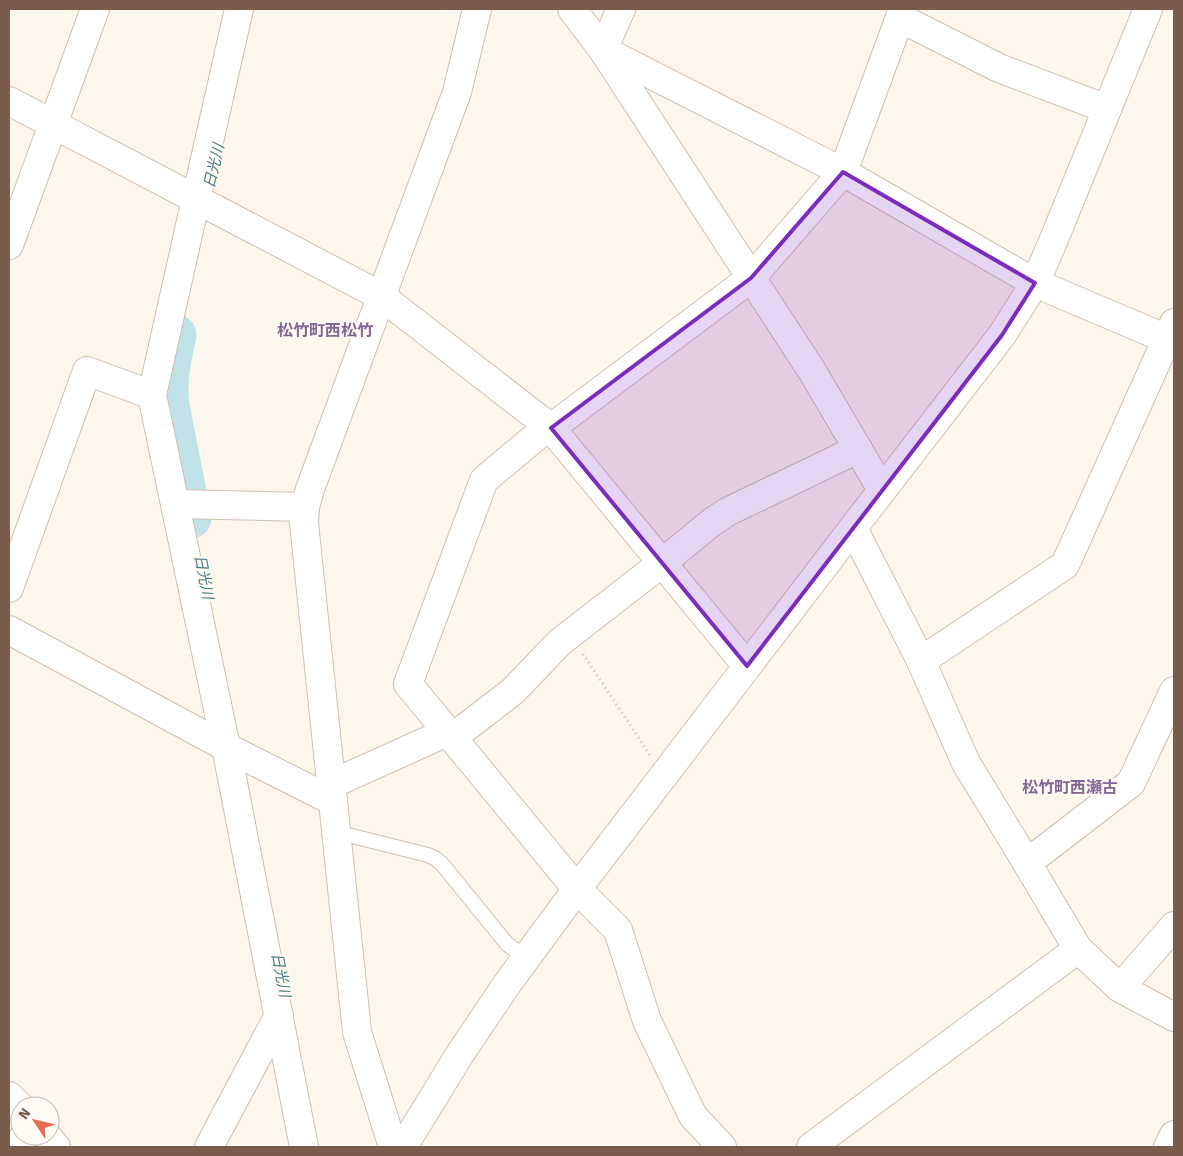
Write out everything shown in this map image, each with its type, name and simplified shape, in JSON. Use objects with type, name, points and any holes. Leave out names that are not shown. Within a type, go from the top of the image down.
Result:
[{"type":"street","points":[[9,245],[95,9]]},
{"type":"street","points":[[240,9],[203,202],[152,395],[184,504],[233,751],[304,1147]]},
{"type":"street","points":[[393,1147],[358,1032],[304,523],[305,507],[457,92],[477,9]]},
{"type":"street","points":[[572,9],[602,50],[812,371],[882,490]]},
{"type":"street","points":[[602,50],[621,9]]},
{"type":"street","points":[[403,1147],[460,1054],[526,958],[852,528],[1002,334],[1035,283],[1148,9]]},
{"type":"street","points":[[722,1147],[693,1116],[647,1021],[618,930],[577,889],[408,684],[484,480],[538,436],[751,278],[844,172],[902,13],[1000,68],[1107,109]]},
{"type":"street","points":[[602,50],[844,172],[1035,283],[1172,334],[1065,565],[921,661]]},
{"type":"street","points":[[9,101],[381,296],[551,428],[747,666]]},
{"type":"street","points":[[9,588],[87,371],[152,395]]},
{"type":"street","points":[[9,630],[233,751],[333,792],[450,735],[513,690],[560,642],[727,512],[858,449]]},
{"type":"street","points":[[184,504],[305,507]]},
{"type":"street","points":[[852,528],[921,661],[966,763],[1078,949],[1120,988],[1174,1017]]},
{"type":"street","points":[[1027,863],[1131,783],[1174,693]]},
{"type":"street","points":[[1120,988],[1174,926]]},
{"type":"street","points":[[811,1147],[1078,949]]},
{"type":"street","points":[[209,1147],[279,1015]]},
{"type":"street","points":[[1168,1147],[1174,1135]]},
{"type":"lane","points":[[336,832],[428,855],[436,859],[507,944],[526,958]]},
{"type":"path","points":[[570,635],[664,775]]},
{"type":"highlighted area","points":[[843,172],[1035,283],[1002,335],[747,666],[551,428],[751,278]]},
{"type":"waterway","name":"日光川","points":[[176,335],[169,370],[168,396],[191,518]]},
{"type":"district","name":"松竹町西松竹","points":[[325,330]]},
{"type":"district","name":"松竹町西瀬古","points":[[1070,787]]}]
